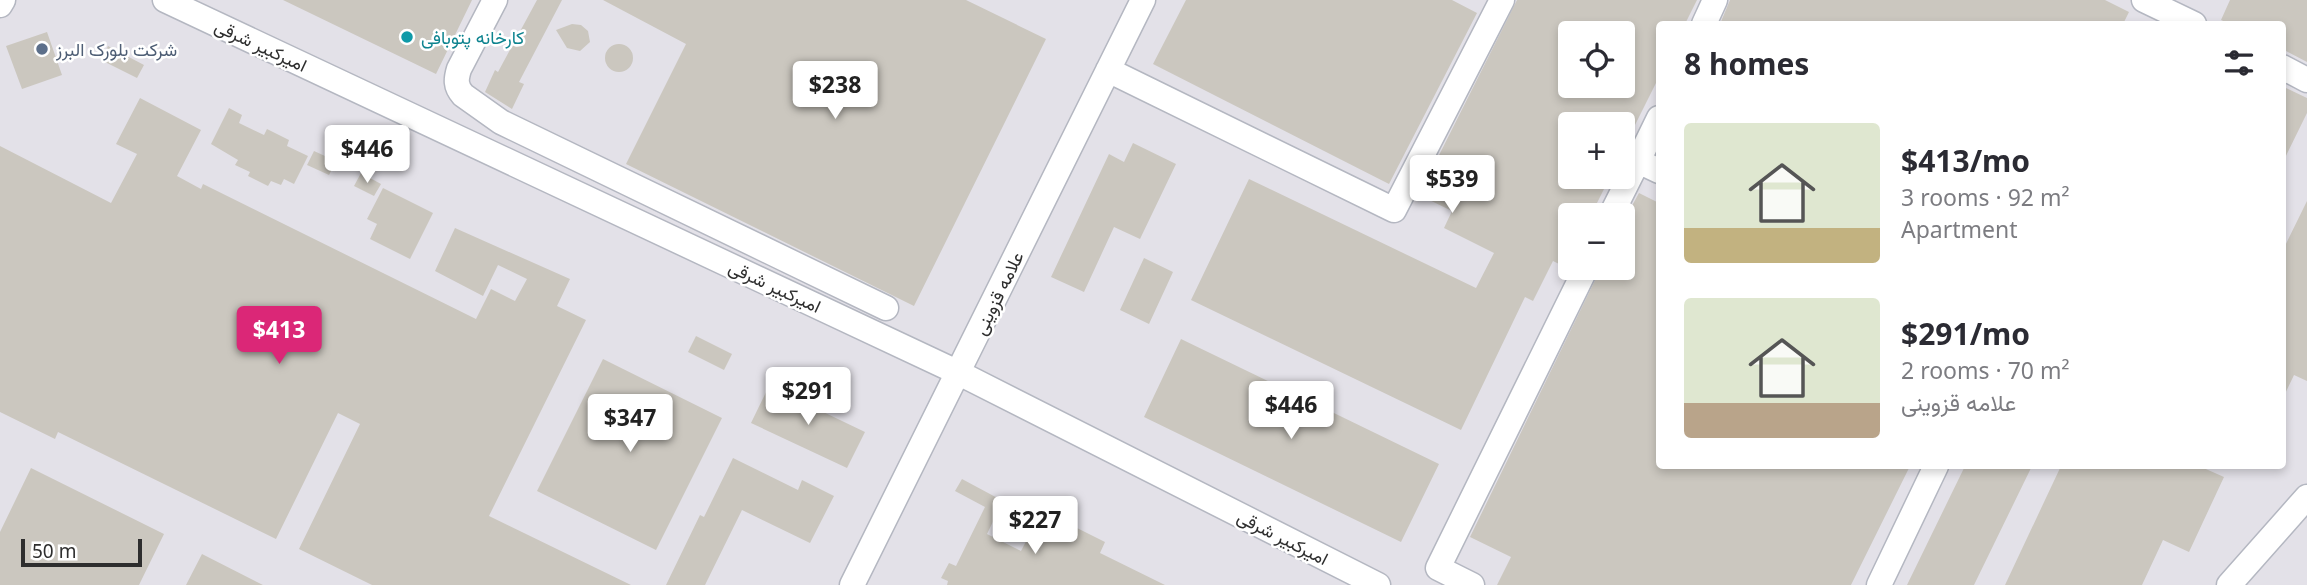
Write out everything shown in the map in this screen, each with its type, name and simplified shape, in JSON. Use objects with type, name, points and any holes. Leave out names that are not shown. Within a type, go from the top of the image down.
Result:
[{"type":"street","points":[[0,5],[3,0]]},
{"type":"street","name":"امیرکبیر شرقی","points":[[165,0],[959,373],[1378,585]]},
{"type":"street","points":[[495,0],[459,69],[457,89],[463,95],[501,122],[886,308]]},
{"type":"street","name":"علامه قزوینی","points":[[852,585],[1143,0]]},
{"type":"street","points":[[1108,71],[1394,210],[1502,0]]},
{"type":"street","points":[[1705,21],[1715,0]]},
{"type":"street","points":[[2158,8],[2187,21]]},
{"type":"street","points":[[2286,69],[2307,80]]},
{"type":"street","points":[[1620,203],[1648,166],[1656,130]]},
{"type":"street","points":[[1472,585],[1438,568],[1580,280]]},
{"type":"street","points":[[1879,585],[1935,469]]},
{"type":"street","points":[[2229,585],[2307,497]]},
{"type":"shaded area","points":[[0,0],[2307,0],[2307,585],[0,585]]},
{"type":"building","name":"کارخانه پتوبافی","points":[[283,0],[472,0],[436,74]]},
{"type":"building","points":[[537,0],[562,0],[519,82],[524,84],[512,109],[485,92],[495,70],[498,72]]},
{"type":"building","points":[[603,0],[966,0],[1046,39],[914,306],[626,164],[686,44]]},
{"type":"building","points":[[1186,0],[1452,0],[1477,13],[1389,184],[1153,64]]},
{"type":"building","points":[[1517,0],[1697,0],[1686,21],[1656,21],[1656,83],[1635,125],[1635,112],[1558,112],[1558,189],[1604,189],[1597,203],[1558,203],[1558,264],[1553,261],[1533,301],[1525,297],[1461,430],[1191,300],[1249,179],[1476,288],[1494,253],[1444,228],[1452,211],[1419,195]]},
{"type":"building","points":[[1730,0],[2105,0],[2129,12],[2124,21],[1721,21]]},
{"type":"building","points":[[2230,0],[2307,0],[2307,62],[2286,51],[2286,21],[2221,20]]},
{"type":"building","points":[[572,24],[581,25],[588,31],[590,42],[580,51],[567,48],[556,30]]},
{"type":"building","points":[[47,32],[62,75],[22,89],[6,46]]},
{"type":"building","points":[[619,44],[629,48],[633,58],[629,68],[619,72],[609,68],[605,58],[609,48]]},
{"type":"building","points":[[108,46],[144,65],[137,78],[101,60]]},
{"type":"building","points":[[2286,88],[2307,98],[2307,113],[2286,156]]},
{"type":"building","points":[[140,98],[201,130],[177,176],[201,189],[203,184],[476,319],[491,289],[515,301],[527,279],[498,265],[483,296],[435,271],[455,228],[570,279],[557,306],[586,320],[489,516],[631,585],[372,585],[299,549],[360,424],[338,413],[276,539],[58,432],[55,439],[0,412],[0,146],[111,203],[137,154],[116,144]]},
{"type":"building","points":[[229,108],[242,115],[239,123],[264,135],[267,129],[289,140],[287,146],[308,156],[294,184],[284,179],[281,185],[271,181],[268,186],[248,176],[250,172],[235,165],[238,160],[211,144]]},
{"type":"building","points":[[1133,143],[1176,164],[1140,239],[1114,227],[1084,292],[1051,277],[1109,154],[1124,162]]},
{"type":"building","points":[[314,151],[336,161],[329,175],[307,165]]},
{"type":"building","points":[[361,173],[381,184],[374,196],[354,186]]},
{"type":"building","points":[[383,188],[433,213],[410,259],[370,239],[377,224],[367,219]]},
{"type":"building","points":[[1639,193],[1656,202],[1656,469],[1909,469],[1851,585],[1497,585],[1511,557],[1470,537],[1595,280],[1635,280],[1634,203]]},
{"type":"building","points":[[2307,201],[2307,381],[2294,375],[2286,392],[2286,244]]},
{"type":"building","points":[[1144,258],[1173,272],[1149,324],[1120,310]]},
{"type":"building","points":[[696,336],[732,354],[724,370],[688,352]]},
{"type":"building","points":[[1181,339],[1439,464],[1401,542],[1144,417]]},
{"type":"building","points":[[603,359],[722,418],[656,550],[537,491]]},
{"type":"building","points":[[769,386],[865,432],[847,468],[751,423]]},
{"type":"building","points":[[733,458],[798,490],[802,480],[834,496],[810,543],[742,510],[705,585],[666,585],[700,515],[704,517]]},
{"type":"building","points":[[31,468],[164,534],[139,585],[0,585],[0,532]]},
{"type":"building","points":[[1964,469],[2031,469],[1974,585],[1907,585]]},
{"type":"building","points":[[2060,469],[2206,469],[2224,477],[2189,552],[2163,540],[2142,585],[2005,585]]},
{"type":"building","points":[[962,479],[1003,501],[987,534],[1021,551],[1036,522],[1070,538],[1075,527],[1105,542],[1100,553],[1165,585],[947,585],[948,581],[941,578],[949,563],[956,566],[985,507],[955,491]]},
{"type":"building","points":[[202,554],[263,585],[186,585]]},
{"type":"place","name":"کارخانه پتوبافی","points":[[407,37]]},
{"type":"place","name":"شرکت بلورک البرز","points":[[42,49]]}]
